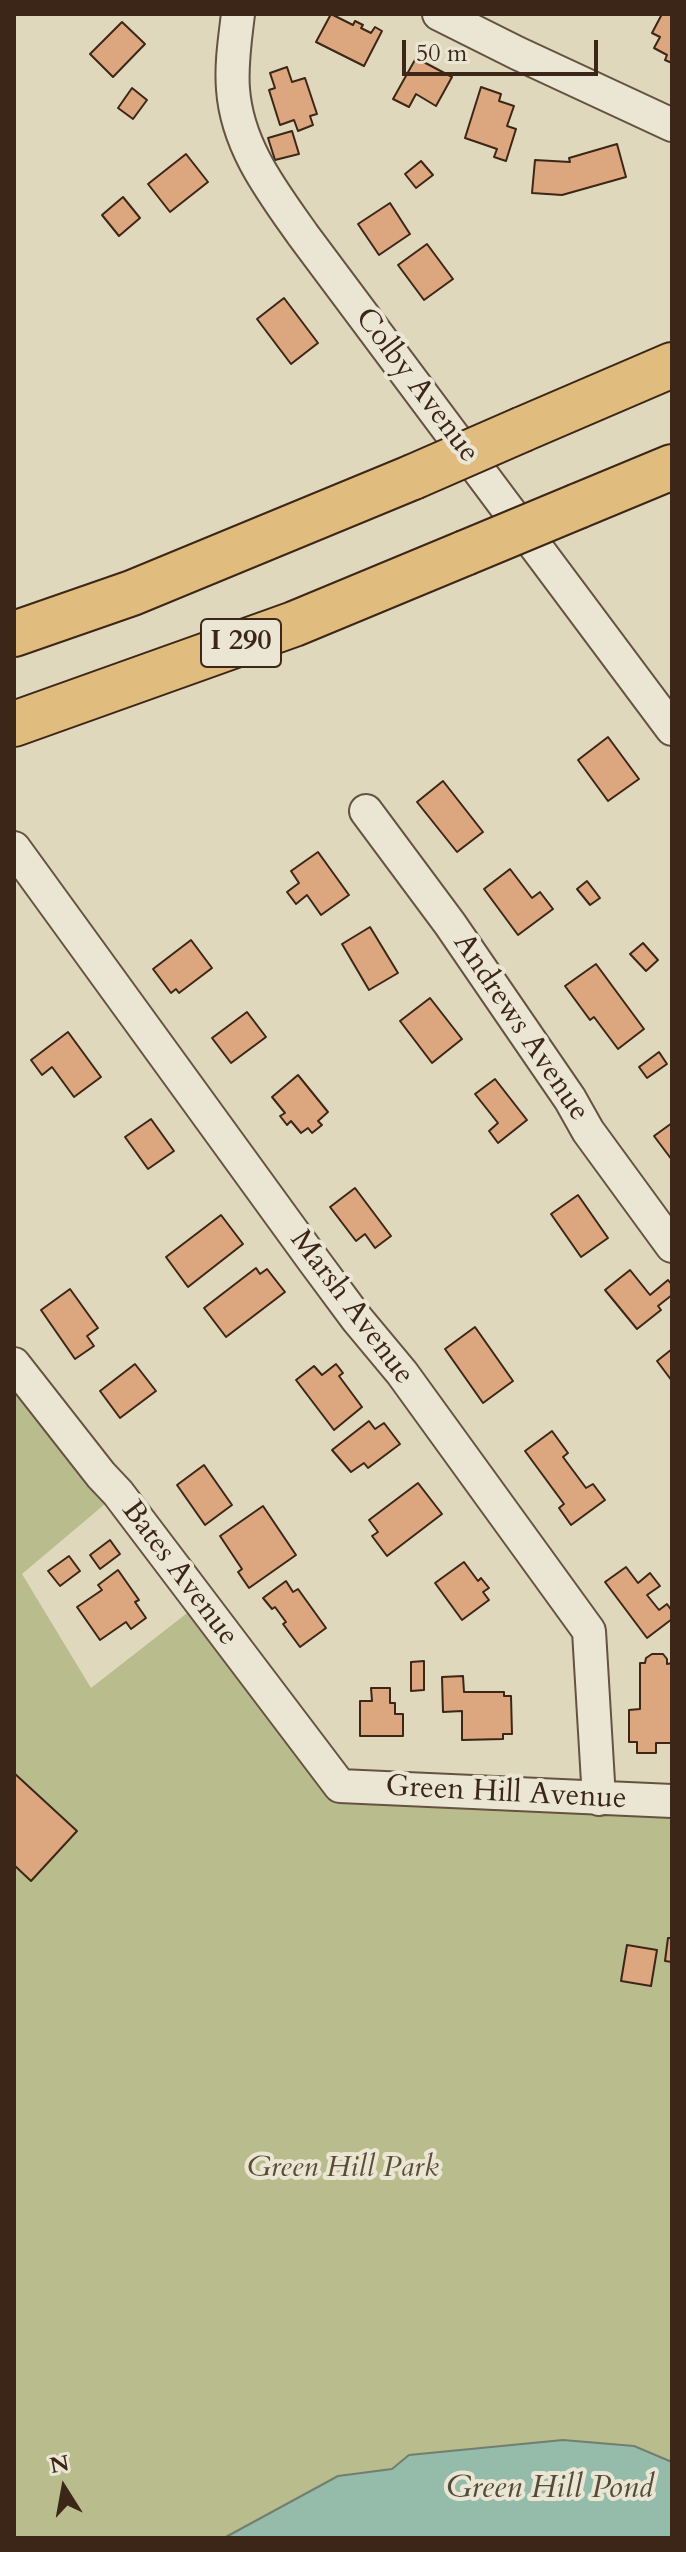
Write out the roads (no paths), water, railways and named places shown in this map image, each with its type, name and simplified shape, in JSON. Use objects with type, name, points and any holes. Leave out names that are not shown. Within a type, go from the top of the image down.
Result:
[{"type":"highway","points":[[14,634],[147,587],[672,365]]},
{"type":"highway","name":"I 290","points":[[14,724],[294,624],[672,467]]},
{"type":"street","name":"Colby Avenue","points":[[238,14],[233,60],[235,106],[248,148],[269,185],[303,235],[672,729]]},
{"type":"street","points":[[439,14],[672,125]]},
{"type":"street","name":"Andrews Avenue","points":[[366,811],[457,935],[570,1099],[588,1131],[672,1246]]},
{"type":"street","name":"Marsh Avenue","points":[[14,848],[279,1213],[357,1319],[402,1373],[589,1631],[599,1799]]},
{"type":"street","name":"Bates Avenue","points":[[14,1364],[118,1493],[340,1786]]},
{"type":"street","name":"Green Hill Avenue","points":[[340,1786],[672,1801]]},
{"type":"water","name":"Green Hill Pond","points":[[563,2440],[634,2446],[672,2462],[672,2538],[224,2538],[338,2476],[392,2469],[409,2455]]},
{"type":"park label","name":"Green Hill Park","points":[[343,2169]]}]
